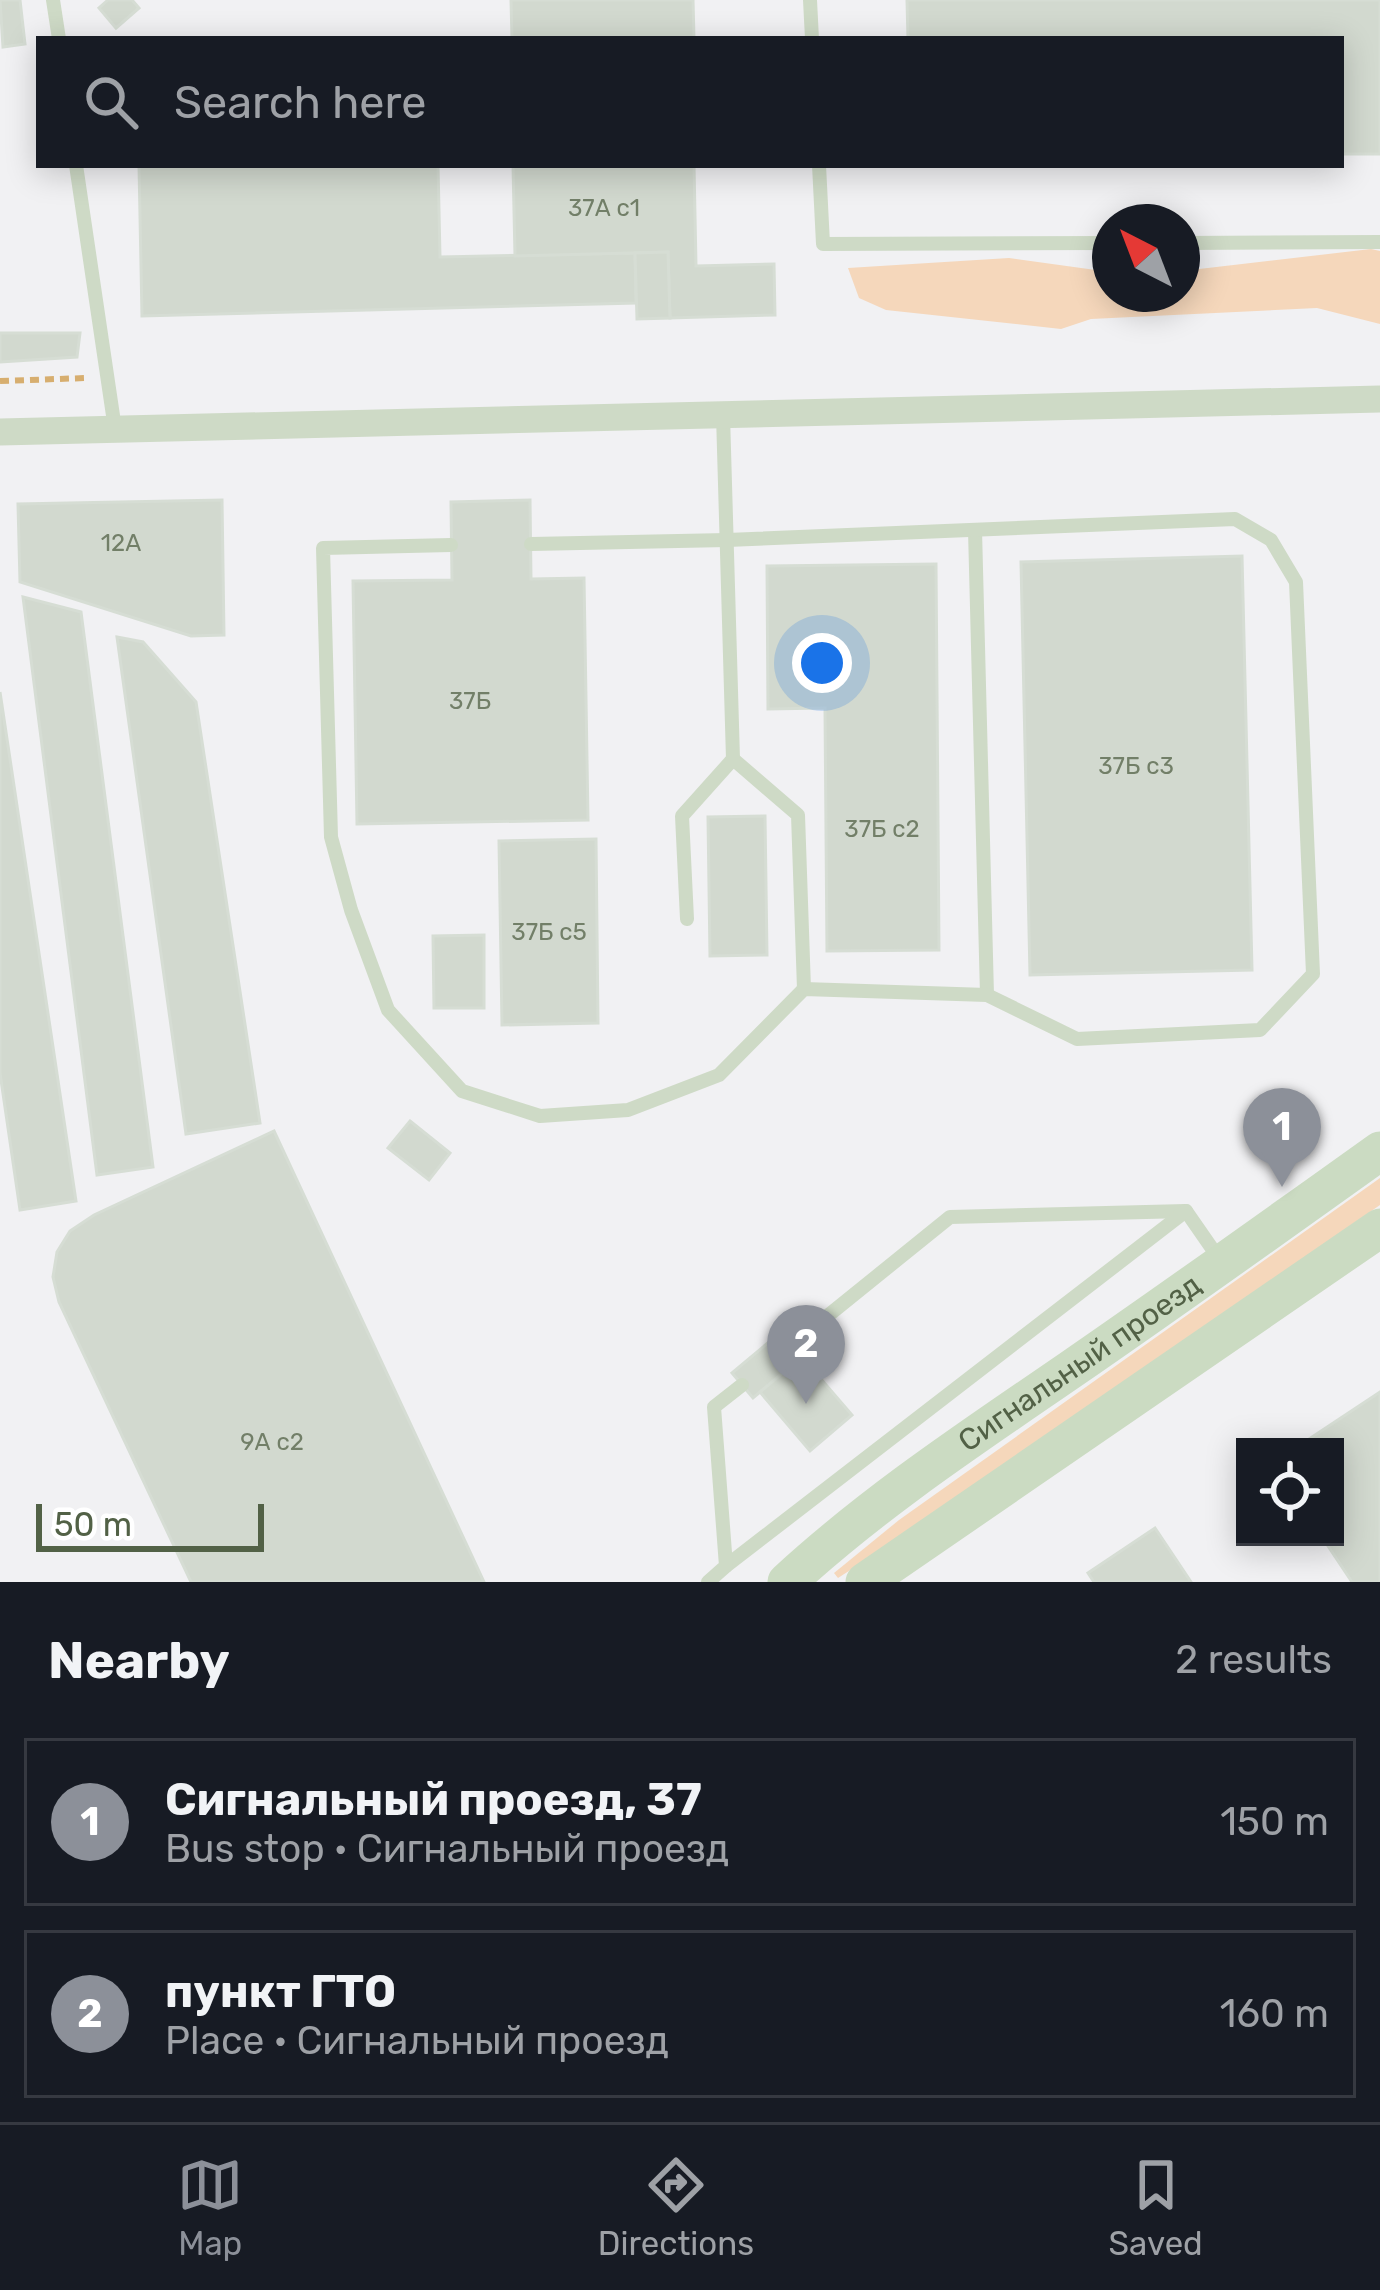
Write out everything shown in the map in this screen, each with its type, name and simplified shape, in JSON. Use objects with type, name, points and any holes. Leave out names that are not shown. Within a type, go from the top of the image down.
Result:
[{"type":"main road","name":"Сигнальный проезд","points":[[787,1582],[868,1511],[1380,1150]]},
{"type":"main road","name":"Сигнальный проезд","points":[[865,1582],[1380,1228]]},
{"type":"main road","points":[[1293,1288],[1380,1246]]},
{"type":"street","points":[[0,432],[1380,399]]},
{"type":"lane","points":[[53,0],[59,36]]},
{"type":"lane","points":[[810,0],[812,36]]},
{"type":"lane","points":[[76,168],[115,429]]},
{"type":"lane","points":[[819,168],[824,244],[1092,243]]},
{"type":"lane","points":[[1200,243],[1380,242]]},
{"type":"lane","points":[[687,919],[682,816],[734,759],[724,415]]},
{"type":"lane","points":[[531,544],[1235,519],[1271,541],[1296,583],[1313,974],[1260,1030],[1077,1039],[987,995],[803,989]]},
{"type":"lane","points":[[975,530],[987,995]]},
{"type":"lane","points":[[451,545],[323,548],[331,837],[351,910],[388,1010],[462,1091],[540,1116],[628,1110],[718,1075],[803,989],[799,814],[734,759]]},
{"type":"lane","points":[[1186,1211],[1223,1264]]},
{"type":"lane","points":[[799,1339],[950,1217],[1186,1211]]},
{"type":"lane","points":[[708,1582],[1186,1211]]},
{"type":"lane","points":[[726,1566],[714,1408],[742,1384]]},
{"type":"path","points":[[0,381],[106,377]]},
{"type":"shaded area","points":[[1380,251],[1380,324],[1317,308],[1091,319],[1061,329],[886,310],[859,298],[848,268],[1009,258],[1092,270],[1092,312],[1200,312],[1200,269]]},
{"type":"shaded area","points":[[1380,1178],[1380,1205],[903,1536],[838,1578],[834,1573],[899,1520]]},
{"type":"building","points":[[0,0],[20,0],[25,44],[3,47]]},
{"type":"building","points":[[108,0],[132,0],[139,8],[116,28],[99,8]]},
{"type":"building","points":[[511,0],[693,0],[694,36],[512,36]]},
{"type":"building","points":[[907,0],[1380,0],[1380,154],[1344,154],[1344,36],[908,36]]},
{"type":"building","points":[[139,168],[438,168],[440,257],[635,253],[636,303],[142,316]]},
{"type":"building","points":[[513,168],[694,168],[696,266],[774,264],[775,315],[670,318],[668,252],[515,256]]},
{"type":"building","points":[[668,252],[670,318],[637,319],[635,253]]},
{"type":"building","points":[[0,333],[80,333],[77,357],[0,362]]},
{"type":"building","points":[[222,500],[224,635],[191,636],[20,582],[18,504]]},
{"type":"building","points":[[530,500],[531,579],[584,578],[588,820],[357,824],[353,581],[452,580],[451,502]]},
{"type":"building","points":[[1242,556],[1252,970],[1030,975],[1021,562]]},
{"type":"building","points":[[936,564],[939,950],[827,951],[825,708],[768,709],[767,566]]},
{"type":"building","points":[[23,597],[81,612],[153,1167],[97,1175]]},
{"type":"building","points":[[117,637],[143,642],[196,702],[260,1123],[186,1134]]},
{"type":"building","points":[[0,692],[76,1201],[20,1210],[0,1073]]},
{"type":"building","points":[[765,816],[767,955],[710,956],[708,817]]},
{"type":"building","points":[[596,839],[598,1023],[502,1025],[499,841]]},
{"type":"building","points":[[484,935],[484,1008],[434,1008],[433,936]]},
{"type":"building","points":[[410,1121],[450,1153],[429,1180],[388,1148]]},
{"type":"building","points":[[274,1131],[484,1582],[191,1582],[59,1302],[53,1277],[57,1252],[70,1231],[94,1215]]},
{"type":"building","points":[[788,1326],[809,1351],[753,1398],[732,1373]]},
{"type":"building","points":[[802,1357],[852,1415],[810,1451],[760,1392]]},
{"type":"building","points":[[1380,1392],[1380,1582],[1352,1582],[1328,1546],[1344,1546],[1344,1438],[1311,1438]]},
{"type":"building","points":[[1155,1528],[1191,1582],[1094,1582],[1088,1573]]},
{"type":"place","name":"Сигнальный проезд, 37","points":[[1282,1187]]},
{"type":"place","name":"пункт ГТО","points":[[806,1404]]}]
